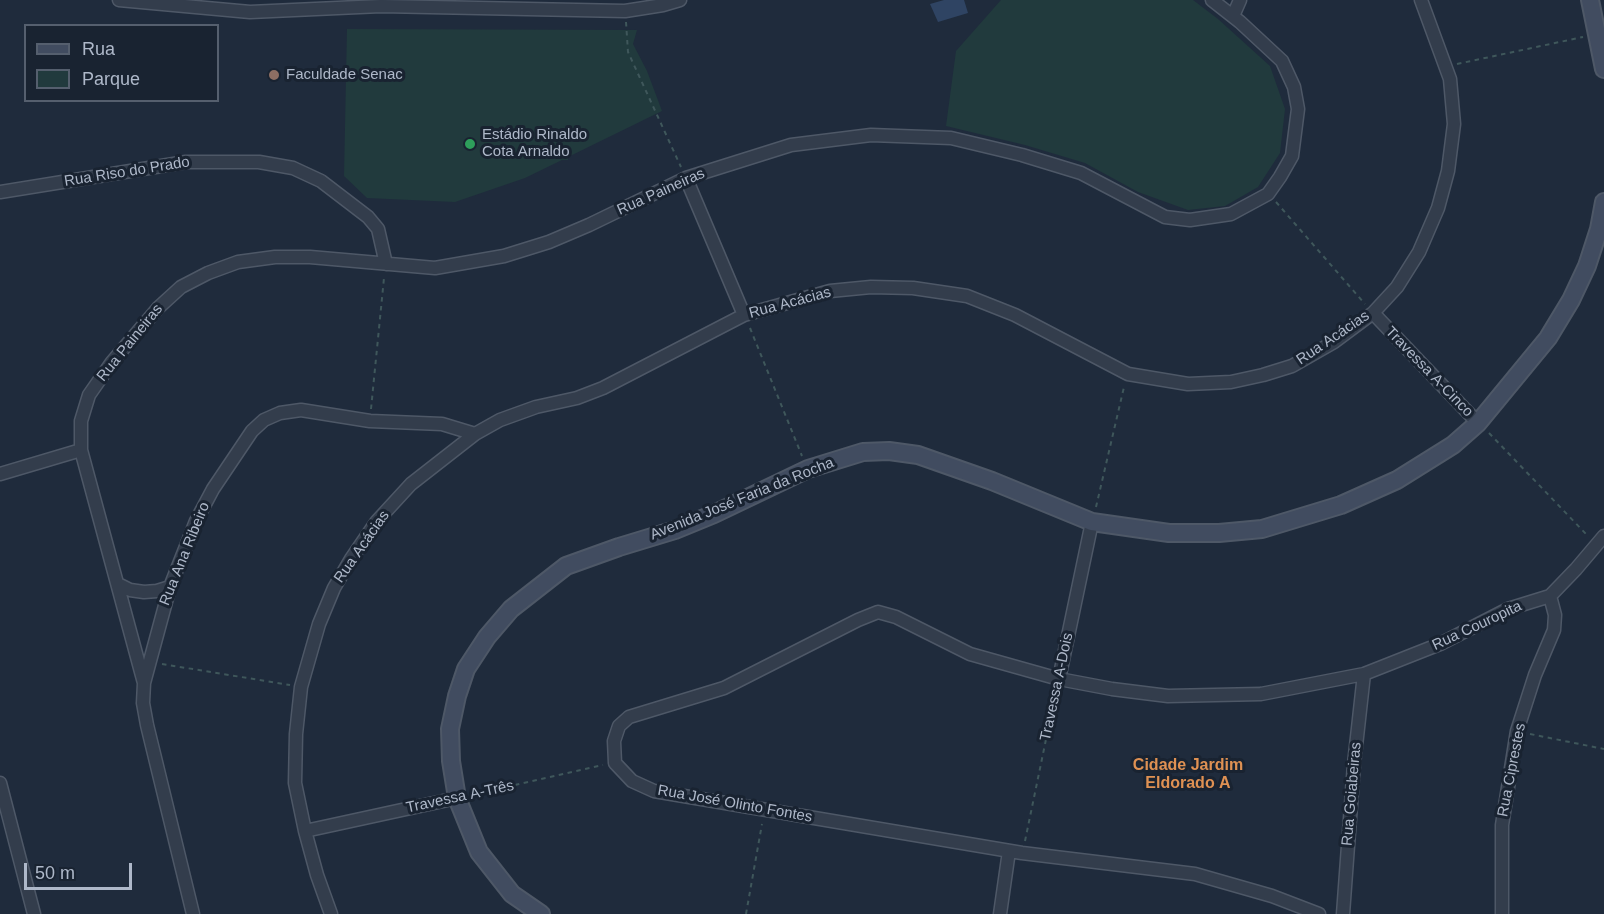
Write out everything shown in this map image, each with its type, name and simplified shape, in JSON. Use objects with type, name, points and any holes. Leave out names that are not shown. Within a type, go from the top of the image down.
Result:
[{"type":"street","points":[[119,0],[250,12],[381,6],[625,10],[663,5],[680,0]]},
{"type":"street","name":"Rua Paineiras","points":[[144,683],[81,450],[81,421],[89,395],[112,362],[150,317],[181,287],[208,273],[238,262],[275,257],[310,257],[435,268],[504,256],[549,242],[589,225],[686,178],[791,145],[870,135],[951,138],[1022,155],[1081,173],[1166,217],[1190,220],[1231,214],[1268,194],[1292,156],[1298,109],[1294,87],[1282,61],[1212,0]]},
{"type":"street","points":[[1233,16],[1240,0]]},
{"type":"street","name":"Rua Acácias","points":[[331,914],[317,875],[295,783],[296,734],[301,687],[319,624],[334,588],[377,521],[411,484],[475,434],[500,420],[527,410],[577,398],[603,388],[744,315],[830,291],[871,287],[913,288],[967,296],[1015,315],[1128,374],[1188,384],[1231,382],[1293,366],[1334,342],[1373,313],[1397,286],[1419,252],[1438,208],[1448,171],[1454,124],[1450,79],[1421,0]]},
{"type":"street","points":[[1590,0],[1604,69]]},
{"type":"street","name":"Rua Riso do Prado","points":[[0,192],[186,162],[259,162],[293,168],[321,181],[368,217],[378,229],[386,264]]},
{"type":"street","points":[[686,178],[744,315]]},
{"type":"street","name":"Avenida José Faria da Rocha","points":[[541,914],[512,894],[479,852],[457,798],[451,761],[450,729],[466,669],[487,637],[511,609],[566,566],[695,522],[808,469],[863,452],[889,450],[918,455],[992,481],[1092,522],[1169,533],[1219,533],[1262,529],[1341,505],[1397,480],[1453,445],[1478,423],[1548,338],[1571,300],[1587,266],[1599,229],[1604,202]]},
{"type":"street","name":"Travessa A-Cinco","points":[[1373,313],[1478,423]]},
{"type":"street","name":"Rua Ana Ribeiro","points":[[193,914],[143,703],[148,661],[170,586],[196,521],[213,489],[252,431],[264,420],[280,413],[301,410],[370,421],[442,424],[475,434]]},
{"type":"street","points":[[0,474],[81,450]]},
{"type":"street","name":"Travessa A-Dois","points":[[1059,679],[1092,522]]},
{"type":"street","points":[[1550,596],[1600,540]]},
{"type":"street","points":[[118,584],[130,590],[144,592],[157,591],[170,586]]},
{"type":"street","name":"Rua Couropita","points":[[1364,674],[1440,644],[1508,609],[1550,596]]},
{"type":"street","name":"Rua Ciprestes","points":[[1502,914],[1502,825],[1517,731],[1535,675],[1554,630],[1555,615],[1550,596]]},
{"type":"street","points":[[615,762],[614,741],[619,726],[629,717],[724,688],[878,612],[896,617],[970,654],[1059,679],[1112,689],[1168,696],[1261,694],[1364,674]]},
{"type":"street","name":"Rua Goiabeiras","points":[[1343,914],[1354,764],[1364,674]]},
{"type":"street","name":"Rua José Olinto Fontes","points":[[615,762],[632,782],[654,791],[1016,852],[1195,874],[1272,896],[1319,914]]},
{"type":"street","points":[[0,783],[34,914]]},
{"type":"street","name":"Travessa A-Três","points":[[305,831],[457,798]]},
{"type":"street","points":[[1000,914],[1016,852]]},
{"type":"path","points":[[625,10],[628,52],[686,178]]},
{"type":"path","points":[[1445,66],[1597,34]]},
{"type":"path","name":"Travessa A-Cinco","points":[[1268,194],[1373,313]]},
{"type":"path","points":[[370,421],[386,264]]},
{"type":"path","points":[[744,315],[808,469]]},
{"type":"path","points":[[1092,522],[1128,374]]},
{"type":"path","name":"Travessa A-Cinco","points":[[1478,423],[1600,540]]},
{"type":"path","points":[[148,661],[301,687]]},
{"type":"path","name":"Travessa A-Dois","points":[[1016,852],[1059,679]]},
{"type":"path","points":[[1517,731],[1604,749]]},
{"type":"path","name":"Travessa A-Três","points":[[457,798],[615,762]]},
{"type":"path","points":[[746,914],[765,809]]},
{"type":"green space","points":[[1001,0],[1193,0],[1218,19],[1270,66],[1285,109],[1280,153],[1258,187],[1225,206],[1188,210],[1138,192],[1085,163],[1025,145],[946,126],[956,51]]},
{"type":"green space","name":"Estádio Rinaldo Cota Arnaldo","points":[[347,29],[637,30],[633,44],[647,71],[662,111],[568,157],[568,160],[562,160],[525,178],[455,202],[367,198],[344,176]]},
{"type":"water","points":[[944,0],[964,0],[968,13],[938,22],[930,4]]},
{"type":"place","name":"Faculdade Senac","points":[[274,75]]},
{"type":"place","name":"Estádio Rinaldo Cota Arnaldo","points":[[470,144]]},
{"type":"district","name":"Cidade Jardim Eldorado A","points":[[1188,775]]}]
